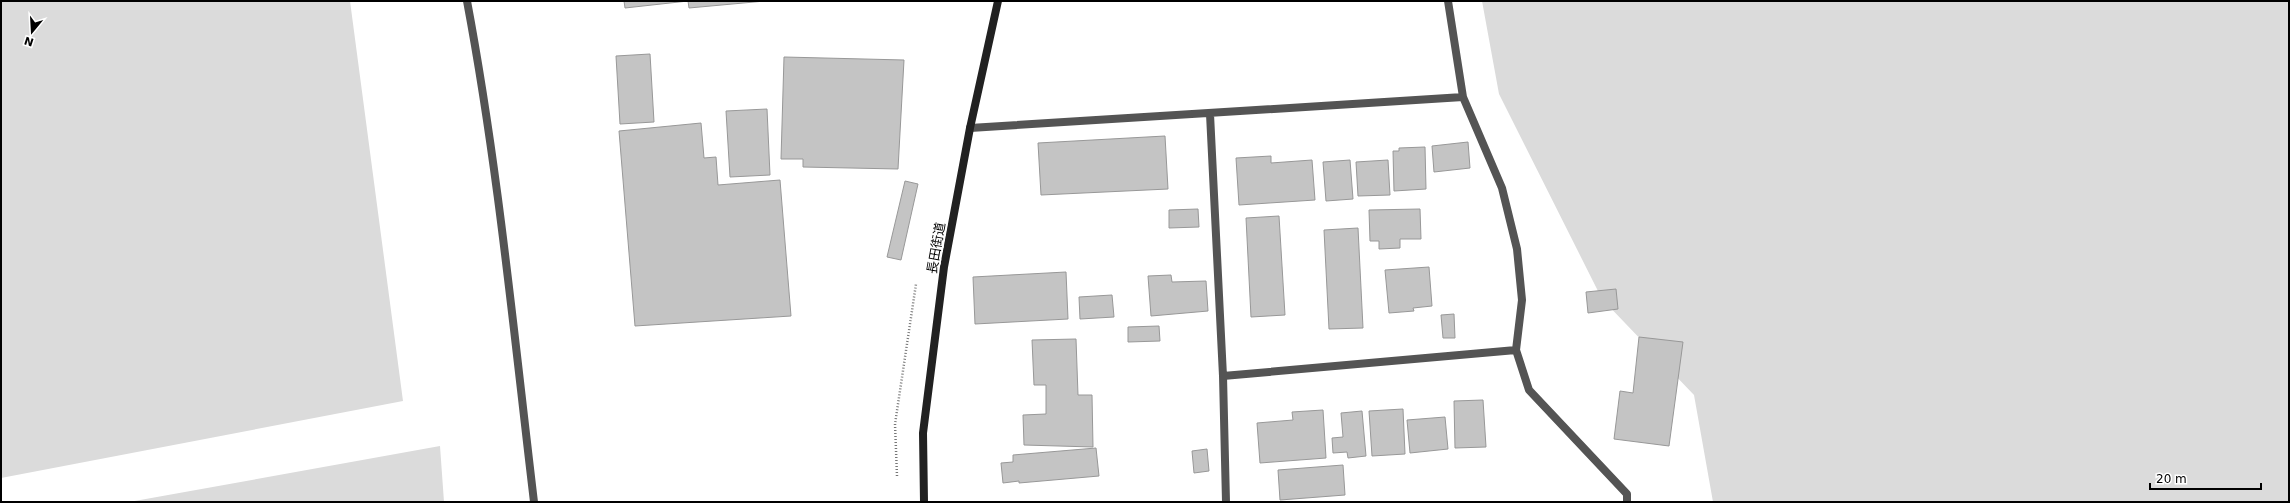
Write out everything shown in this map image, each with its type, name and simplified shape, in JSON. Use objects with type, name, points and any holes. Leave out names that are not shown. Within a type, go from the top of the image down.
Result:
[{"type":"main road","name":"長田街道","points":[[924,502],[923,433],[944,267],[970,128],[998,1]]},
{"type":"street","points":[[467,1],[503,244],[534,502]]},
{"type":"street","points":[[1448,1],[1463,97],[1502,188],[1517,249],[1522,300],[1516,350],[1530,390],[1627,494],[1627,502]]},
{"type":"street","points":[[970,128],[1463,97]]},
{"type":"street","points":[[1210,114],[1223,376],[1226,502]]},
{"type":"street","points":[[1223,376],[1516,350]]},
{"type":"shaded area","points":[[1,1],[350,1],[403,401],[1,478]]},
{"type":"shaded area","points":[[1482,1],[2289,1],[2289,502],[1713,502],[1694,395],[1602,299],[1499,94]]},
{"type":"shaded area","points":[[440,446],[444,502],[129,502]]},
{"type":"building","points":[[624,1],[688,1],[625,8]]},
{"type":"building","points":[[688,1],[765,1],[689,8]]},
{"type":"building","points":[[650,54],[654,122],[620,124],[616,56]]},
{"type":"building","points":[[784,57],[904,60],[898,169],[803,167],[803,159],[781,159]]},
{"type":"building","points":[[767,109],[770,175],[730,177],[726,111]]},
{"type":"building","points":[[701,123],[704,158],[716,157],[718,185],[780,180],[791,316],[635,326],[619,131]]},
{"type":"building","points":[[1165,136],[1168,189],[1041,195],[1038,143]]},
{"type":"building","points":[[1468,142],[1470,168],[1434,172],[1432,146]]},
{"type":"building","points":[[1425,147],[1426,189],[1394,191],[1393,151],[1399,151],[1399,148]]},
{"type":"building","points":[[1271,156],[1271,163],[1312,160],[1315,200],[1239,205],[1236,158]]},
{"type":"building","points":[[1350,160],[1353,199],[1326,201],[1323,162]]},
{"type":"building","points":[[1388,160],[1390,195],[1358,196],[1356,162]]},
{"type":"building","points":[[905,181],[918,184],[901,260],[887,257]]},
{"type":"building","points":[[1198,209],[1199,227],[1169,228],[1169,210]]},
{"type":"building","points":[[1420,209],[1421,239],[1400,239],[1400,248],[1379,249],[1379,241],[1370,241],[1369,210]]},
{"type":"building","points":[[1279,216],[1285,315],[1251,317],[1246,218]]},
{"type":"building","points":[[1358,228],[1363,328],[1329,329],[1324,230]]},
{"type":"building","points":[[1429,267],[1432,306],[1413,308],[1414,311],[1389,313],[1385,270]]},
{"type":"building","points":[[1066,272],[1068,319],[975,324],[973,277]]},
{"type":"building","points":[[1171,275],[1172,282],[1206,281],[1208,311],[1151,316],[1148,276]]},
{"type":"building","points":[[1616,289],[1618,309],[1588,313],[1586,292]]},
{"type":"building","points":[[1112,295],[1114,317],[1080,319],[1079,297]]},
{"type":"building","points":[[1454,314],[1455,338],[1443,338],[1441,315]]},
{"type":"building","points":[[1159,326],[1160,341],[1128,342],[1128,327]]},
{"type":"building","points":[[1639,337],[1683,342],[1669,446],[1614,439],[1620,391],[1633,393]]},
{"type":"building","points":[[1076,339],[1078,395],[1092,395],[1093,447],[1024,445],[1023,415],[1046,414],[1046,385],[1034,385],[1032,340]]},
{"type":"building","points":[[1483,400],[1486,447],[1455,448],[1454,401]]},
{"type":"building","points":[[1403,409],[1405,454],[1372,456],[1369,411]]},
{"type":"building","points":[[1323,410],[1326,458],[1260,463],[1257,423],[1293,420],[1292,412]]},
{"type":"building","points":[[1362,411],[1366,456],[1348,458],[1347,452],[1333,453],[1332,438],[1343,437],[1341,413]]},
{"type":"building","points":[[1445,417],[1448,449],[1410,453],[1407,420]]},
{"type":"building","points":[[1096,448],[1099,476],[1003,483],[1001,463],[1013,462],[1013,455]]},
{"type":"building","points":[[1207,449],[1209,471],[1194,473],[1192,451]]},
{"type":"building","points":[[1343,465],[1345,495],[1280,500],[1278,470]]}]
